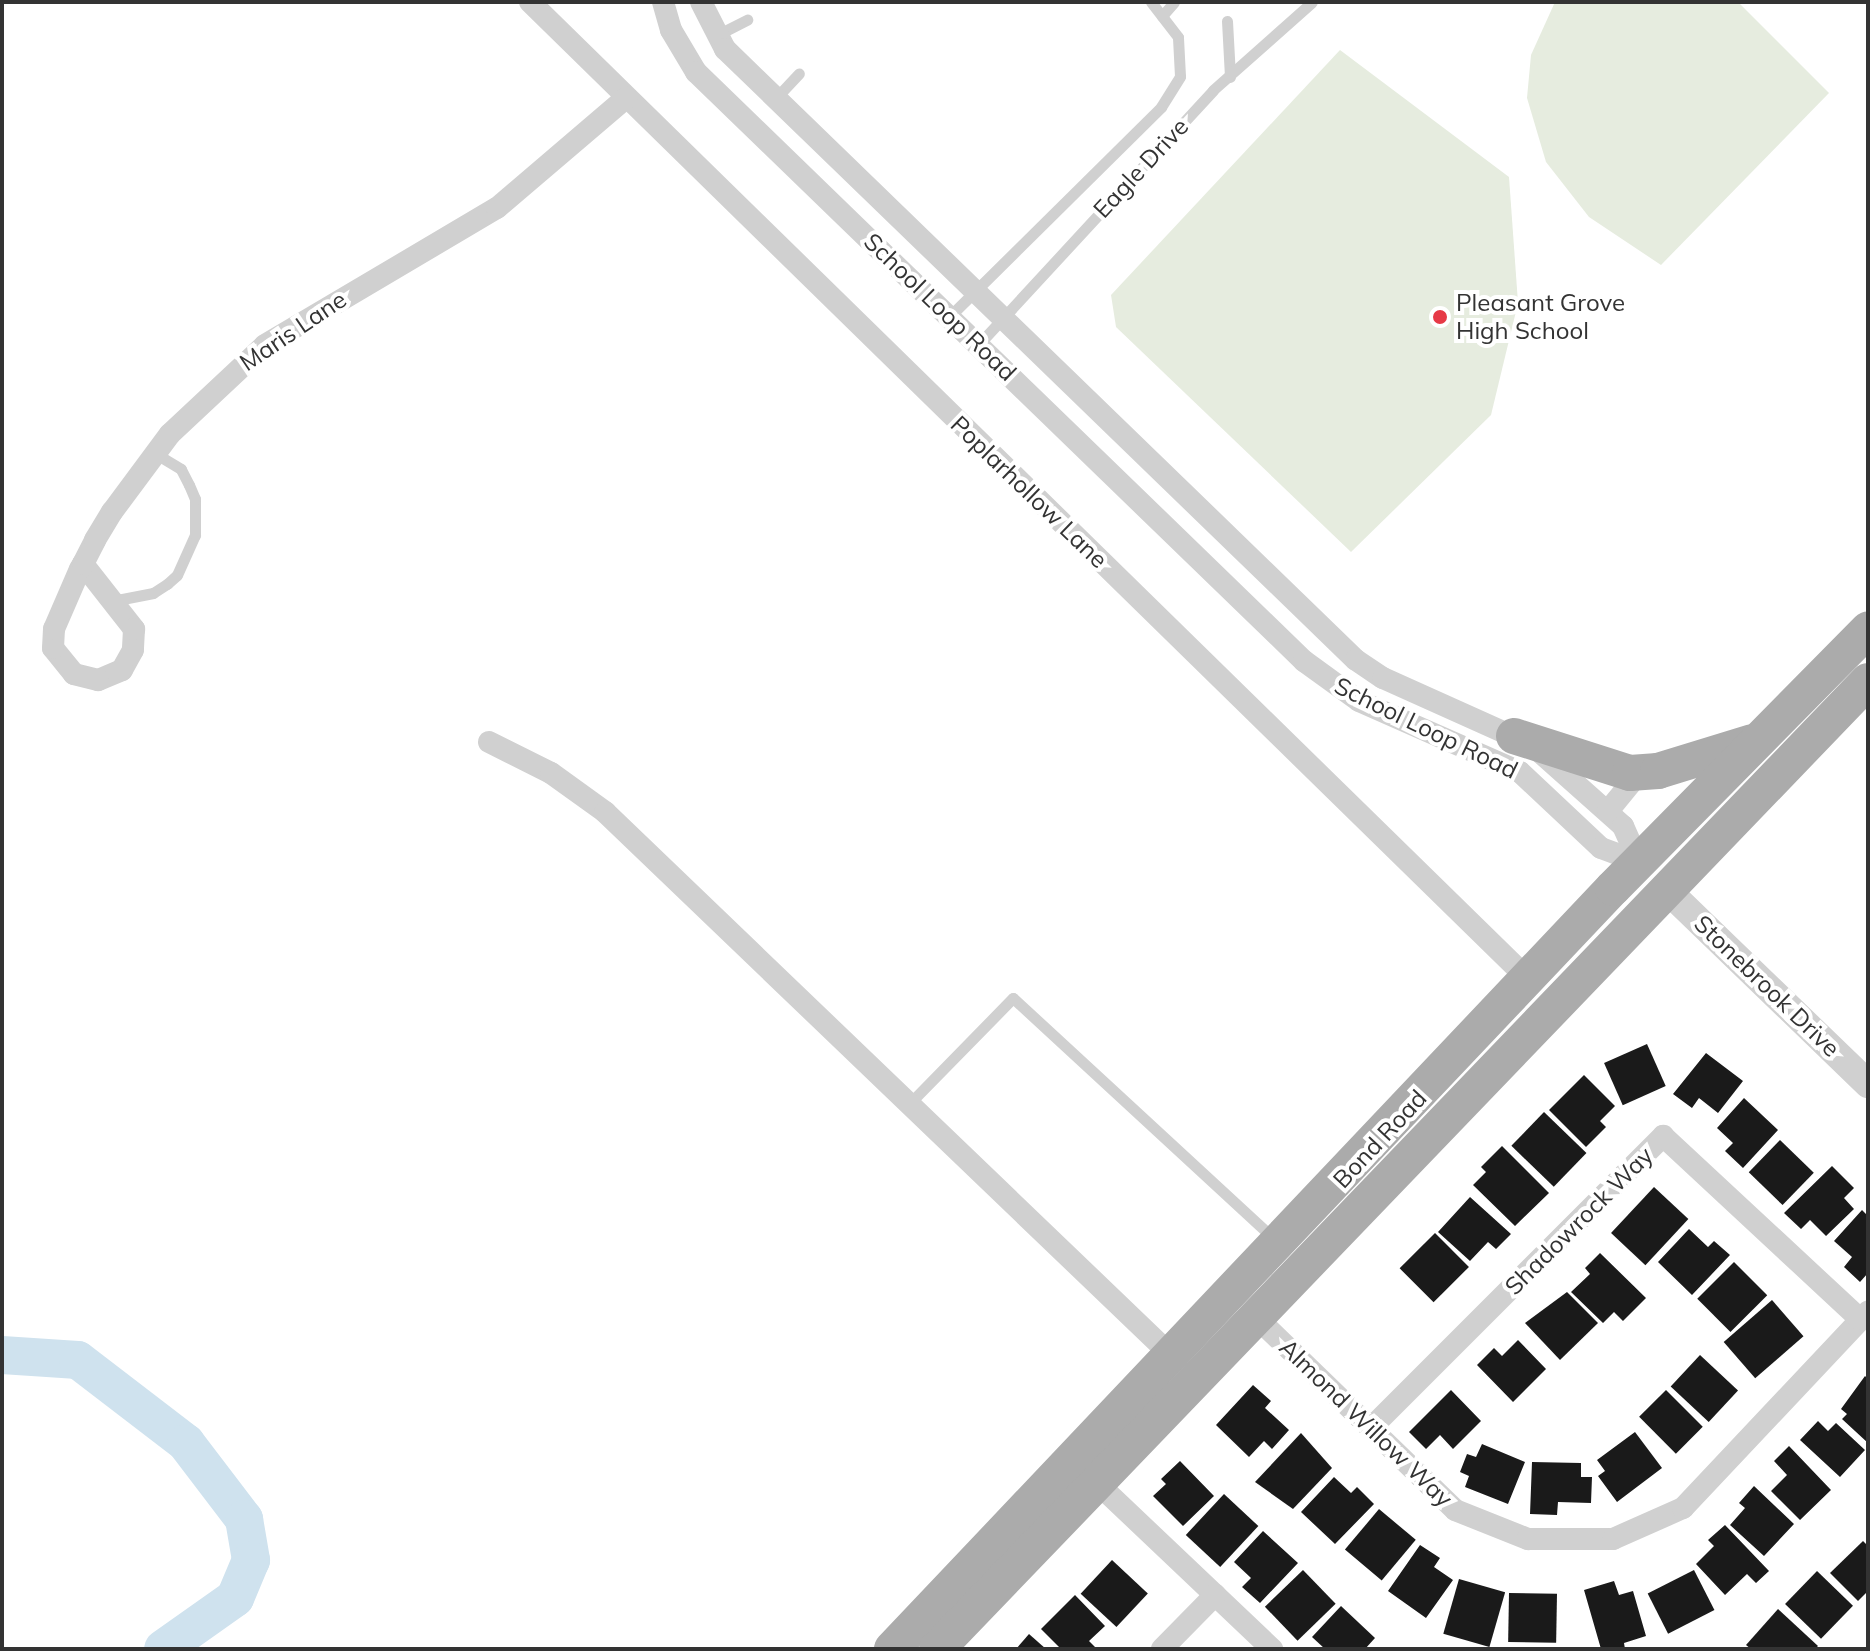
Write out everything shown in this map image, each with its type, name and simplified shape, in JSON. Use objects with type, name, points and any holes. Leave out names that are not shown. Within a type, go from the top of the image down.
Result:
[{"type":"main road","name":"Bond Road","points":[[892,1649],[1280,1245],[1639,862],[1868,629]]},
{"type":"main road","name":"Bond Road","points":[[937,1649],[1868,681]]},
{"type":"main road","points":[[1514,736],[1640,772],[1702,760],[1761,739]]},
{"type":"main road","points":[[1096,1482],[1099,1456],[1208,1339],[1215,1313]]},
{"type":"street","name":"Poplarhollow Lane","points":[[530,2],[1529,980]]},
{"type":"street","name":"School Loop Road","points":[[663,2],[671,30],[696,72],[1336,688],[1520,772],[1601,848],[1639,862]]},
{"type":"street","name":"School Loop Road","points":[[701,2],[717,35],[775,99],[1356,660],[1383,678],[1514,736],[1563,769],[1623,826],[1639,862]]},
{"type":"street","name":"Maris Lane","points":[[112,601],[134,629],[133,650],[122,670],[98,680],[74,674],[53,648],[54,629],[83,564],[154,453],[192,410],[265,345],[497,208],[626,98]]},
{"type":"street","points":[[83,564],[112,601]]},
{"type":"street","points":[[489,742],[551,773],[605,812],[1173,1357]]},
{"type":"street","points":[[1608,811],[1640,772]]},
{"type":"street","name":"Stonebrook Drive","points":[[1666,889],[1868,1084]]},
{"type":"street","name":"Shadowrock Way","points":[[1372,1427],[1663,1136],[1864,1315]]},
{"type":"street","name":"Almond Willow Way","points":[[1255,1316],[1455,1510],[1528,1539],[1613,1539],[1683,1508],[1864,1315]]},
{"type":"street","points":[[1096,1482],[1272,1649]]},
{"type":"street","points":[[1162,1649],[1215,1595]]},
{"type":"lane","name":"Eagle Drive","points":[[950,316],[1161,107],[1180,76],[1178,37],[1151,2]]},
{"type":"lane","points":[[1162,16],[1174,2]]},
{"type":"lane","name":"Eagle Drive","points":[[979,344],[1230,77],[1312,2]]},
{"type":"lane","points":[[717,35],[747,20]]},
{"type":"lane","points":[[1227,21],[1230,77]]},
{"type":"lane","points":[[775,99],[799,73]]},
{"type":"lane","points":[[112,601],[153,593],[167,584],[177,575],[195,535],[195,499],[181,469],[154,453]]},
{"type":"lane","points":[[910,1103],[1013,998],[1280,1245]]},
{"type":"shaded area","points":[[1555,2],[1738,2],[1829,93],[1661,265],[1589,217],[1546,162],[1527,98],[1531,55]]},
{"type":"shaded area","points":[[1340,50],[1509,177],[1518,303],[1491,415],[1351,552],[1116,327],[1111,295]]},
{"type":"building","points":[[1647,1044],[1666,1086],[1623,1105],[1604,1063]]},
{"type":"building","points":[[1706,1053],[1743,1081],[1718,1113],[1699,1098],[1692,1108],[1673,1094]]},
{"type":"building","points":[[1584,1075],[1615,1106],[1600,1121],[1606,1127],[1586,1147],[1549,1110]]},
{"type":"building","points":[[1744,1098],[1778,1130],[1743,1168],[1725,1151],[1733,1143],[1717,1128]]},
{"type":"building","points":[[1544,1112],[1586,1153],[1554,1187],[1511,1146]]},
{"type":"building","points":[[1780,1140],[1814,1173],[1783,1205],[1749,1172]]},
{"type":"building","points":[[1502,1146],[1549,1193],[1515,1226],[1473,1185],[1486,1172],[1481,1167]]},
{"type":"building","points":[[1832,1166],[1854,1188],[1844,1198],[1854,1209],[1826,1236],[1810,1220],[1801,1229],[1784,1213]]},
{"type":"building","points":[[1654,1187],[1688,1219],[1645,1265],[1611,1233]]},
{"type":"building","points":[[1470,1197],[1511,1234],[1496,1249],[1488,1242],[1470,1261],[1438,1232]]},
{"type":"building","points":[[1862,1210],[1868,1216],[1868,1273],[1860,1282],[1844,1267],[1852,1257],[1834,1241]]},
{"type":"building","points":[[1689,1229],[1708,1247],[1714,1241],[1730,1255],[1692,1295],[1658,1262]]},
{"type":"building","points":[[1435,1233],[1469,1267],[1434,1302],[1400,1268]]},
{"type":"building","points":[[1600,1253],[1646,1298],[1623,1321],[1614,1312],[1603,1323],[1571,1292],[1590,1274],[1585,1268]]},
{"type":"building","points":[[1734,1262],[1767,1295],[1730,1332],[1697,1299]]},
{"type":"building","points":[[1567,1292],[1598,1323],[1560,1360],[1525,1323]]},
{"type":"building","points":[[1772,1300],[1803,1336],[1755,1378],[1724,1342]]},
{"type":"building","points":[[1518,1340],[1546,1369],[1513,1402],[1477,1365],[1494,1348],[1502,1356]]},
{"type":"building","points":[[1700,1355],[1738,1390],[1709,1422],[1671,1386]]},
{"type":"building","points":[[1865,1376],[1868,1379],[1868,1443],[1842,1419],[1847,1414],[1841,1409]]},
{"type":"building","points":[[1253,1385],[1271,1401],[1265,1408],[1289,1430],[1272,1449],[1264,1441],[1249,1457],[1216,1425]]},
{"type":"building","points":[[1451,1390],[1481,1421],[1453,1449],[1440,1435],[1426,1449],[1409,1432]]},
{"type":"building","points":[[1666,1390],[1703,1427],[1676,1454],[1639,1417]]},
{"type":"building","points":[[1818,1421],[1828,1431],[1836,1423],[1865,1450],[1840,1477],[1800,1440]]},
{"type":"building","points":[[1635,1432],[1662,1468],[1617,1502],[1598,1476],[1605,1471],[1597,1460]]},
{"type":"building","points":[[1301,1433],[1332,1468],[1293,1509],[1255,1482]]},
{"type":"building","points":[[1482,1444],[1525,1462],[1508,1504],[1465,1487],[1469,1476],[1460,1472],[1467,1454],[1476,1457]]},
{"type":"building","points":[[1789,1446],[1831,1490],[1800,1520],[1771,1491],[1787,1475],[1774,1461]]},
{"type":"building","points":[[1180,1461],[1214,1496],[1183,1526],[1153,1496],[1166,1484],[1161,1479]]},
{"type":"building","points":[[1532,1462],[1581,1463],[1581,1477],[1592,1477],[1591,1503],[1558,1502],[1557,1515],[1530,1514]]},
{"type":"building","points":[[1334,1477],[1351,1493],[1357,1487],[1374,1504],[1335,1544],[1301,1512]]},
{"type":"building","points":[[1754,1486],[1794,1524],[1764,1556],[1730,1525],[1745,1508],[1739,1503]]},
{"type":"building","points":[[1224,1494],[1258,1526],[1220,1567],[1186,1535]]},
{"type":"building","points":[[1379,1509],[1416,1540],[1382,1580],[1345,1550]]},
{"type":"building","points":[[1725,1525],[1769,1571],[1756,1583],[1747,1574],[1725,1595],[1696,1564],[1714,1546],[1708,1540]]},
{"type":"building","points":[[1263,1531],[1298,1563],[1260,1603],[1242,1587],[1251,1578],[1234,1562]]},
{"type":"building","points":[[1863,1541],[1868,1546],[1868,1591],[1858,1601],[1830,1573]]},
{"type":"building","points":[[1420,1545],[1440,1558],[1434,1567],[1453,1580],[1426,1618],[1388,1591]]},
{"type":"building","points":[[1112,1560],[1148,1593],[1116,1627],[1081,1594]]},
{"type":"building","points":[[1303,1570],[1336,1604],[1298,1641],[1265,1607]]},
{"type":"building","points":[[1694,1570],[1714,1610],[1668,1634],[1648,1594]]},
{"type":"building","points":[[1817,1571],[1853,1606],[1821,1639],[1785,1604]]},
{"type":"building","points":[[1459,1579],[1505,1592],[1489,1647],[1443,1634]]},
{"type":"building","points":[[1614,1581],[1619,1595],[1633,1591],[1646,1636],[1624,1643],[1625,1649],[1601,1649],[1584,1590]]},
{"type":"building","points":[[1509,1593],[1557,1594],[1556,1643],[1508,1642]]},
{"type":"building","points":[[1075,1595],[1105,1626],[1089,1641],[1097,1649],[1061,1649],[1041,1629]]},
{"type":"building","points":[[1341,1606],[1375,1638],[1365,1649],[1325,1649],[1312,1637]]},
{"type":"building","points":[[1778,1609],[1818,1646],[1815,1649],[1751,1649],[1746,1645]]},
{"type":"building","points":[[1029,1634],[1046,1649],[1016,1649]]},
{"type":"waterway","points":[[2,1355],[78,1360],[186,1443],[244,1519],[251,1560],[235,1598],[163,1649]]},
{"type":"place","name":"Pleasant Grove High School","points":[[1440,317]]}]
